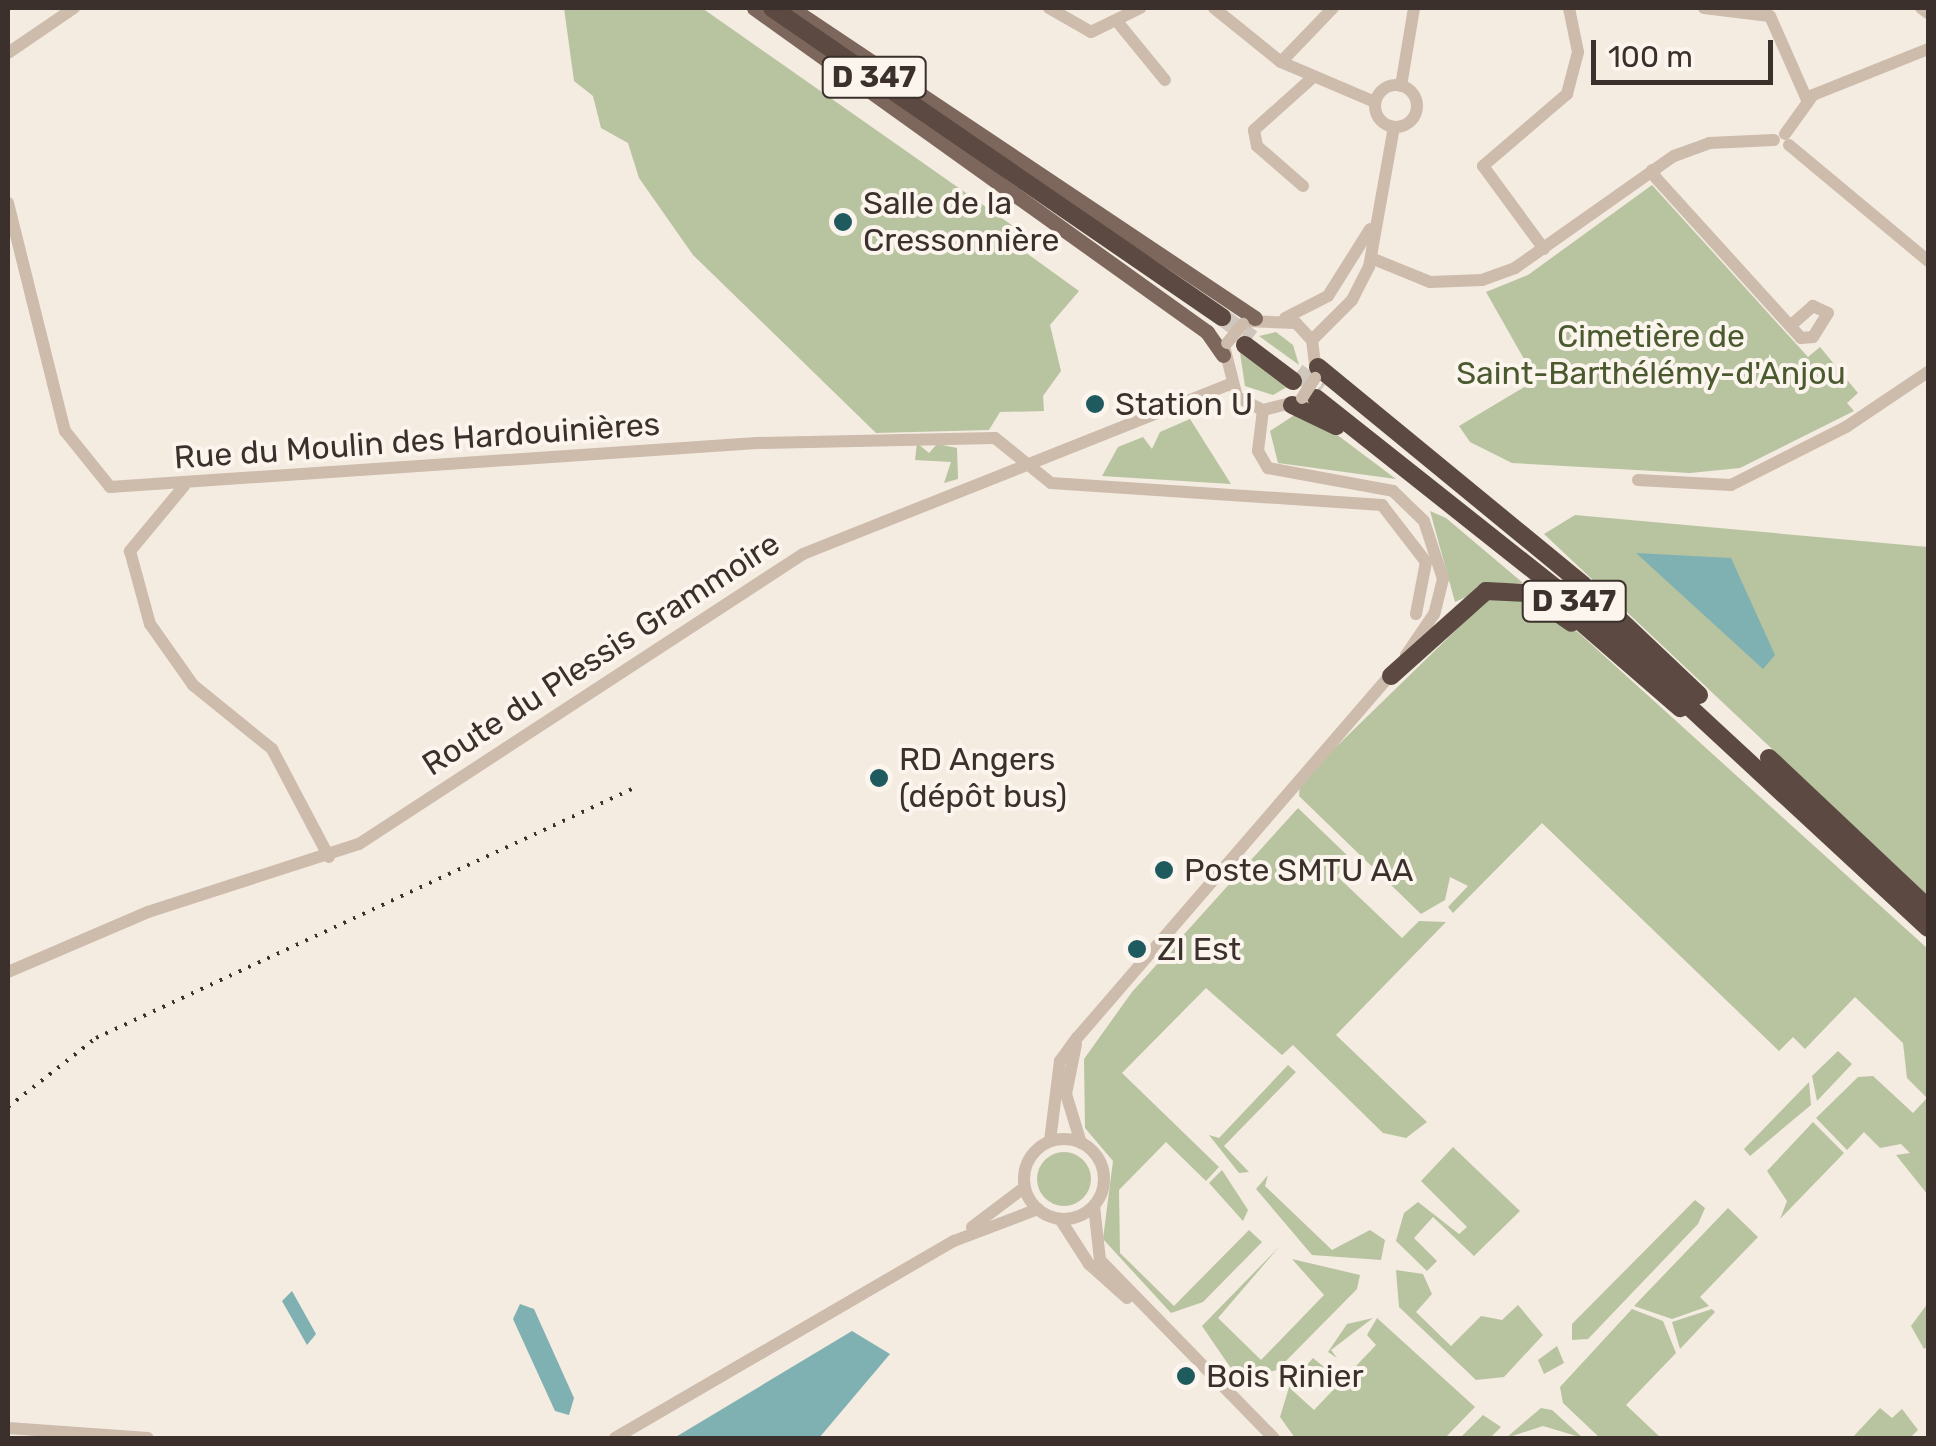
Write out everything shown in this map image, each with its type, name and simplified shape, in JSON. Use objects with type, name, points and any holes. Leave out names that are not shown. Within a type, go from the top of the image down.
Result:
[{"type":"highway","name":"D 347","points":[[774,15],[1218,320]]},
{"type":"highway","name":"D 347","points":[[1241,337],[1589,614],[1817,820],[1928,928]]},
{"type":"highway","points":[[1307,386],[1374,454],[1817,820]]},
{"type":"highway","points":[[1307,386],[1595,596],[1928,908]]},
{"type":"highway","points":[[1391,676],[1470,602],[1499,587],[1530,593],[1620,658]]},
{"type":"main road","name":"D 347","points":[[754,8],[774,15]]},
{"type":"main road","points":[[791,8],[1221,303],[1241,337]]},
{"type":"main road","points":[[774,15],[1207,332],[1241,337]]},
{"type":"street","points":[[8,53],[74,8]]},
{"type":"street","points":[[1049,8],[1092,32],[1120,24],[1140,8]]},
{"type":"street","points":[[1214,8],[1281,62],[1311,79],[1375,102]]},
{"type":"street","points":[[1281,62],[1333,8]]},
{"type":"street","points":[[1263,410],[1307,386],[1312,340],[1359,291],[1370,258],[1394,128],[1417,107],[1402,86],[1414,8]]},
{"type":"street","points":[[1544,249],[1483,166],[1567,94],[1578,52],[1569,8]]},
{"type":"street","points":[[1704,8],[1770,16],[1807,100]]},
{"type":"street","points":[[1921,8],[1928,13]]},
{"type":"street","points":[[1120,24],[1165,80]]},
{"type":"street","points":[[1783,140],[1807,100],[1928,48]]},
{"type":"street","points":[[1303,186],[1257,146],[1254,130],[1311,79]]},
{"type":"street","points":[[1375,102],[1402,86]]},
{"type":"street","points":[[1375,102],[1380,120],[1394,128]]},
{"type":"street","points":[[1370,258],[1447,284],[1500,275],[1544,249],[1652,170],[1709,143],[1783,140],[1928,261]]},
{"type":"street","points":[[1652,170],[1790,326]]},
{"type":"street","name":"Rue du Moulin des Hardouinières","points":[[8,203],[74,451],[110,486],[184,486],[757,444],[995,438],[1051,483],[1382,505],[1426,562],[1416,614]]},
{"type":"street","points":[[1263,410],[1228,385],[1241,337],[1317,306],[1343,280],[1381,204]]},
{"type":"street","points":[[1286,318],[1312,340]]},
{"type":"street","points":[[1638,480],[1731,485],[1846,427],[1928,372]]},
{"type":"street","name":"Route du Plessis Grammoire","points":[[8,972],[148,912],[330,857],[769,573],[1028,462],[1228,385]]},
{"type":"street","points":[[1263,410],[1258,452],[1268,468],[1392,491],[1434,539],[1443,578],[1434,614],[1391,676],[1060,1060],[1050,1142],[1027,1164],[1025,1187],[1038,1209],[1060,1219],[1089,1264],[1134,1302],[1274,1438]]},
{"type":"street","points":[[184,486],[130,550],[150,624],[193,685],[272,749],[330,857]]},
{"type":"street","points":[[1076,1038],[1066,1094],[1081,1143],[1104,1171],[1094,1206],[1096,1250],[1134,1302]]},
{"type":"street","points":[[1050,1142],[1081,1143]]},
{"type":"street","points":[[616,1438],[954,1240],[1025,1187]]},
{"type":"street","points":[[1060,1219],[1094,1206]]},
{"type":"street","points":[[954,1240],[1038,1209]]},
{"type":"street","points":[[8,1428],[148,1438]]},
{"type":"green space","name":"Salle de la Cressonnière","points":[[564,8],[702,8],[1023,233],[1025,252],[1079,291],[1050,325],[1061,371],[1043,396],[1044,411],[1000,412],[989,430],[876,433],[693,255],[639,178],[628,143],[601,128],[593,96],[574,81]]},
{"type":"green space","name":"Cimetière de Saint-Barthélémy-d'Anjou","points":[[1652,185],[1808,357],[1820,347],[1858,393],[1847,403],[1854,411],[1740,468],[1690,473],[1512,463],[1470,442],[1459,426],[1536,380],[1486,292],[1528,275]]},
{"type":"green space","points":[[1276,332],[1293,345],[1299,365],[1259,336]]},
{"type":"green space","points":[[1240,353],[1287,387],[1273,395],[1245,386]]},
{"type":"green space","points":[[1296,414],[1316,419],[1396,479],[1278,463],[1270,431]]},
{"type":"green space","points":[[1190,419],[1231,484],[1102,476],[1118,447],[1143,437],[1152,449],[1160,432]]},
{"type":"green space","points":[[917,443],[929,453],[937,444],[957,448],[958,479],[944,483],[951,462],[915,460]]},
{"type":"green space","points":[[1430,511],[1446,518],[1523,583],[1494,584],[1455,602]]},
{"type":"green space","points":[[1575,515],[1928,547],[1928,896],[1544,534]]},
{"type":"green space","points":[[1492,595],[1535,600],[1580,634],[1928,949],[1928,1195],[1896,1155],[1910,1153],[1901,1144],[1880,1148],[1864,1132],[1847,1150],[1816,1118],[1858,1077],[1873,1076],[1913,1113],[1927,1098],[1907,1078],[1903,1043],[1855,997],[1805,1049],[1793,1037],[1779,1051],[1542,823],[1453,913],[1448,907],[1468,886],[1450,877],[1445,900],[1421,914],[1299,796],[1300,782]]},
{"type":"green space","points":[[1298,808],[1351,859],[1337,876],[1402,938],[1419,921],[1446,922],[1336,1035],[1427,1122],[1406,1138],[1383,1133],[1293,1045],[1282,1055],[1206,988],[1122,1073],[1219,1167],[1206,1181],[1166,1142],[1119,1190],[1120,1253],[1174,1306],[1249,1230],[1262,1242],[1203,1302],[1171,1313],[1103,1239],[1113,1161],[1085,1128],[1084,1059],[1132,992]]},
{"type":"green space","points":[[1838,1051],[1852,1064],[1817,1101],[1812,1076]]},
{"type":"green space","points":[[1288,1065],[1296,1072],[1224,1146],[1249,1172],[1239,1173],[1209,1135],[1219,1138]]},
{"type":"green space","points":[[1809,1082],[1811,1105],[1750,1156],[1744,1149]]},
{"type":"green space","points":[[1813,1122],[1844,1153],[1780,1219],[1787,1201],[1767,1171]]},
{"type":"green space","points":[[1453,1147],[1520,1211],[1474,1256],[1433,1217],[1414,1238],[1437,1261],[1427,1271],[1396,1241],[1404,1213],[1418,1202],[1459,1234],[1467,1227],[1421,1181]]},
{"type":"green space","points":[[1064,1152],[1083,1160],[1091,1179],[1083,1198],[1064,1206],[1045,1198],[1037,1179],[1045,1160]]},
{"type":"green space","points":[[1222,1170],[1248,1210],[1243,1221],[1209,1183]]},
{"type":"green space","points":[[1268,1175],[1265,1186],[1332,1250],[1370,1230],[1385,1240],[1381,1260],[1312,1255],[1256,1189]]},
{"type":"green space","points":[[1695,1200],[1705,1208],[1698,1224],[1588,1339],[1572,1340],[1572,1324]]},
{"type":"green space","points":[[1728,1208],[1758,1237],[1700,1297],[1709,1306],[1672,1319],[1634,1306]]},
{"type":"green space","points":[[1279,1247],[1218,1318],[1261,1360],[1324,1295],[1292,1259],[1360,1275],[1357,1289],[1277,1370],[1239,1380],[1202,1326]]},
{"type":"green space","points":[[1396,1270],[1423,1274],[1432,1294],[1416,1312],[1451,1346],[1481,1316],[1502,1320],[1518,1305],[1543,1335],[1504,1377],[1476,1380],[1399,1307]]},
{"type":"green space","points":[[1928,1303],[1928,1346],[1924,1349],[1911,1326]]},
{"type":"green space","points":[[1632,1309],[1663,1321],[1676,1353],[1626,1405],[1661,1438],[1600,1438],[1563,1403],[1560,1387]]},
{"type":"green space","points":[[1712,1309],[1715,1312],[1680,1349],[1672,1322]]},
{"type":"green space","points":[[1373,1318],[1331,1350],[1337,1358],[1328,1352],[1347,1324]]},
{"type":"green space","points":[[1377,1318],[1475,1407],[1445,1438],[1295,1438],[1280,1417],[1290,1384],[1313,1358],[1324,1367],[1292,1390],[1314,1410],[1376,1345],[1367,1335]]},
{"type":"green space","points":[[1557,1346],[1564,1363],[1544,1374],[1538,1360]]},
{"type":"green space","points":[[1541,1408],[1552,1410],[1583,1438],[1543,1426],[1506,1438]]},
{"type":"green space","points":[[1880,1408],[1892,1418],[1902,1409],[1918,1430],[1910,1438],[1852,1438]]},
{"type":"green space","points":[[1483,1415],[1501,1427],[1490,1438],[1460,1438]]},
{"type":"water","points":[[1636,553],[1731,558],[1775,655],[1763,669]]},
{"type":"water","points":[[292,1291],[316,1334],[307,1345],[282,1301]]},
{"type":"water","points":[[520,1304],[534,1309],[574,1398],[569,1415],[555,1411],[513,1319]]},
{"type":"water","points":[[852,1331],[890,1354],[819,1438],[674,1438]]},
{"type":"tunnel","points":[[1222,317],[1252,339]]},
{"type":"tunnel","points":[[1297,372],[1321,390]]},
{"type":"railway","points":[[8,1107],[96,1038],[632,789]]},
{"type":"place","name":"Salle de la Cressonnière","points":[[843,222]]},
{"type":"place","name":"Station U","points":[[1095,404]]},
{"type":"place","name":"RD Angers (dépôt bus)","points":[[879,778]]},
{"type":"place","name":"Poste SMTU AA","points":[[1164,870]]},
{"type":"place","name":"ZI Est","points":[[1137,949]]},
{"type":"place","name":"Bois Rinier","points":[[1186,1376]]}]
